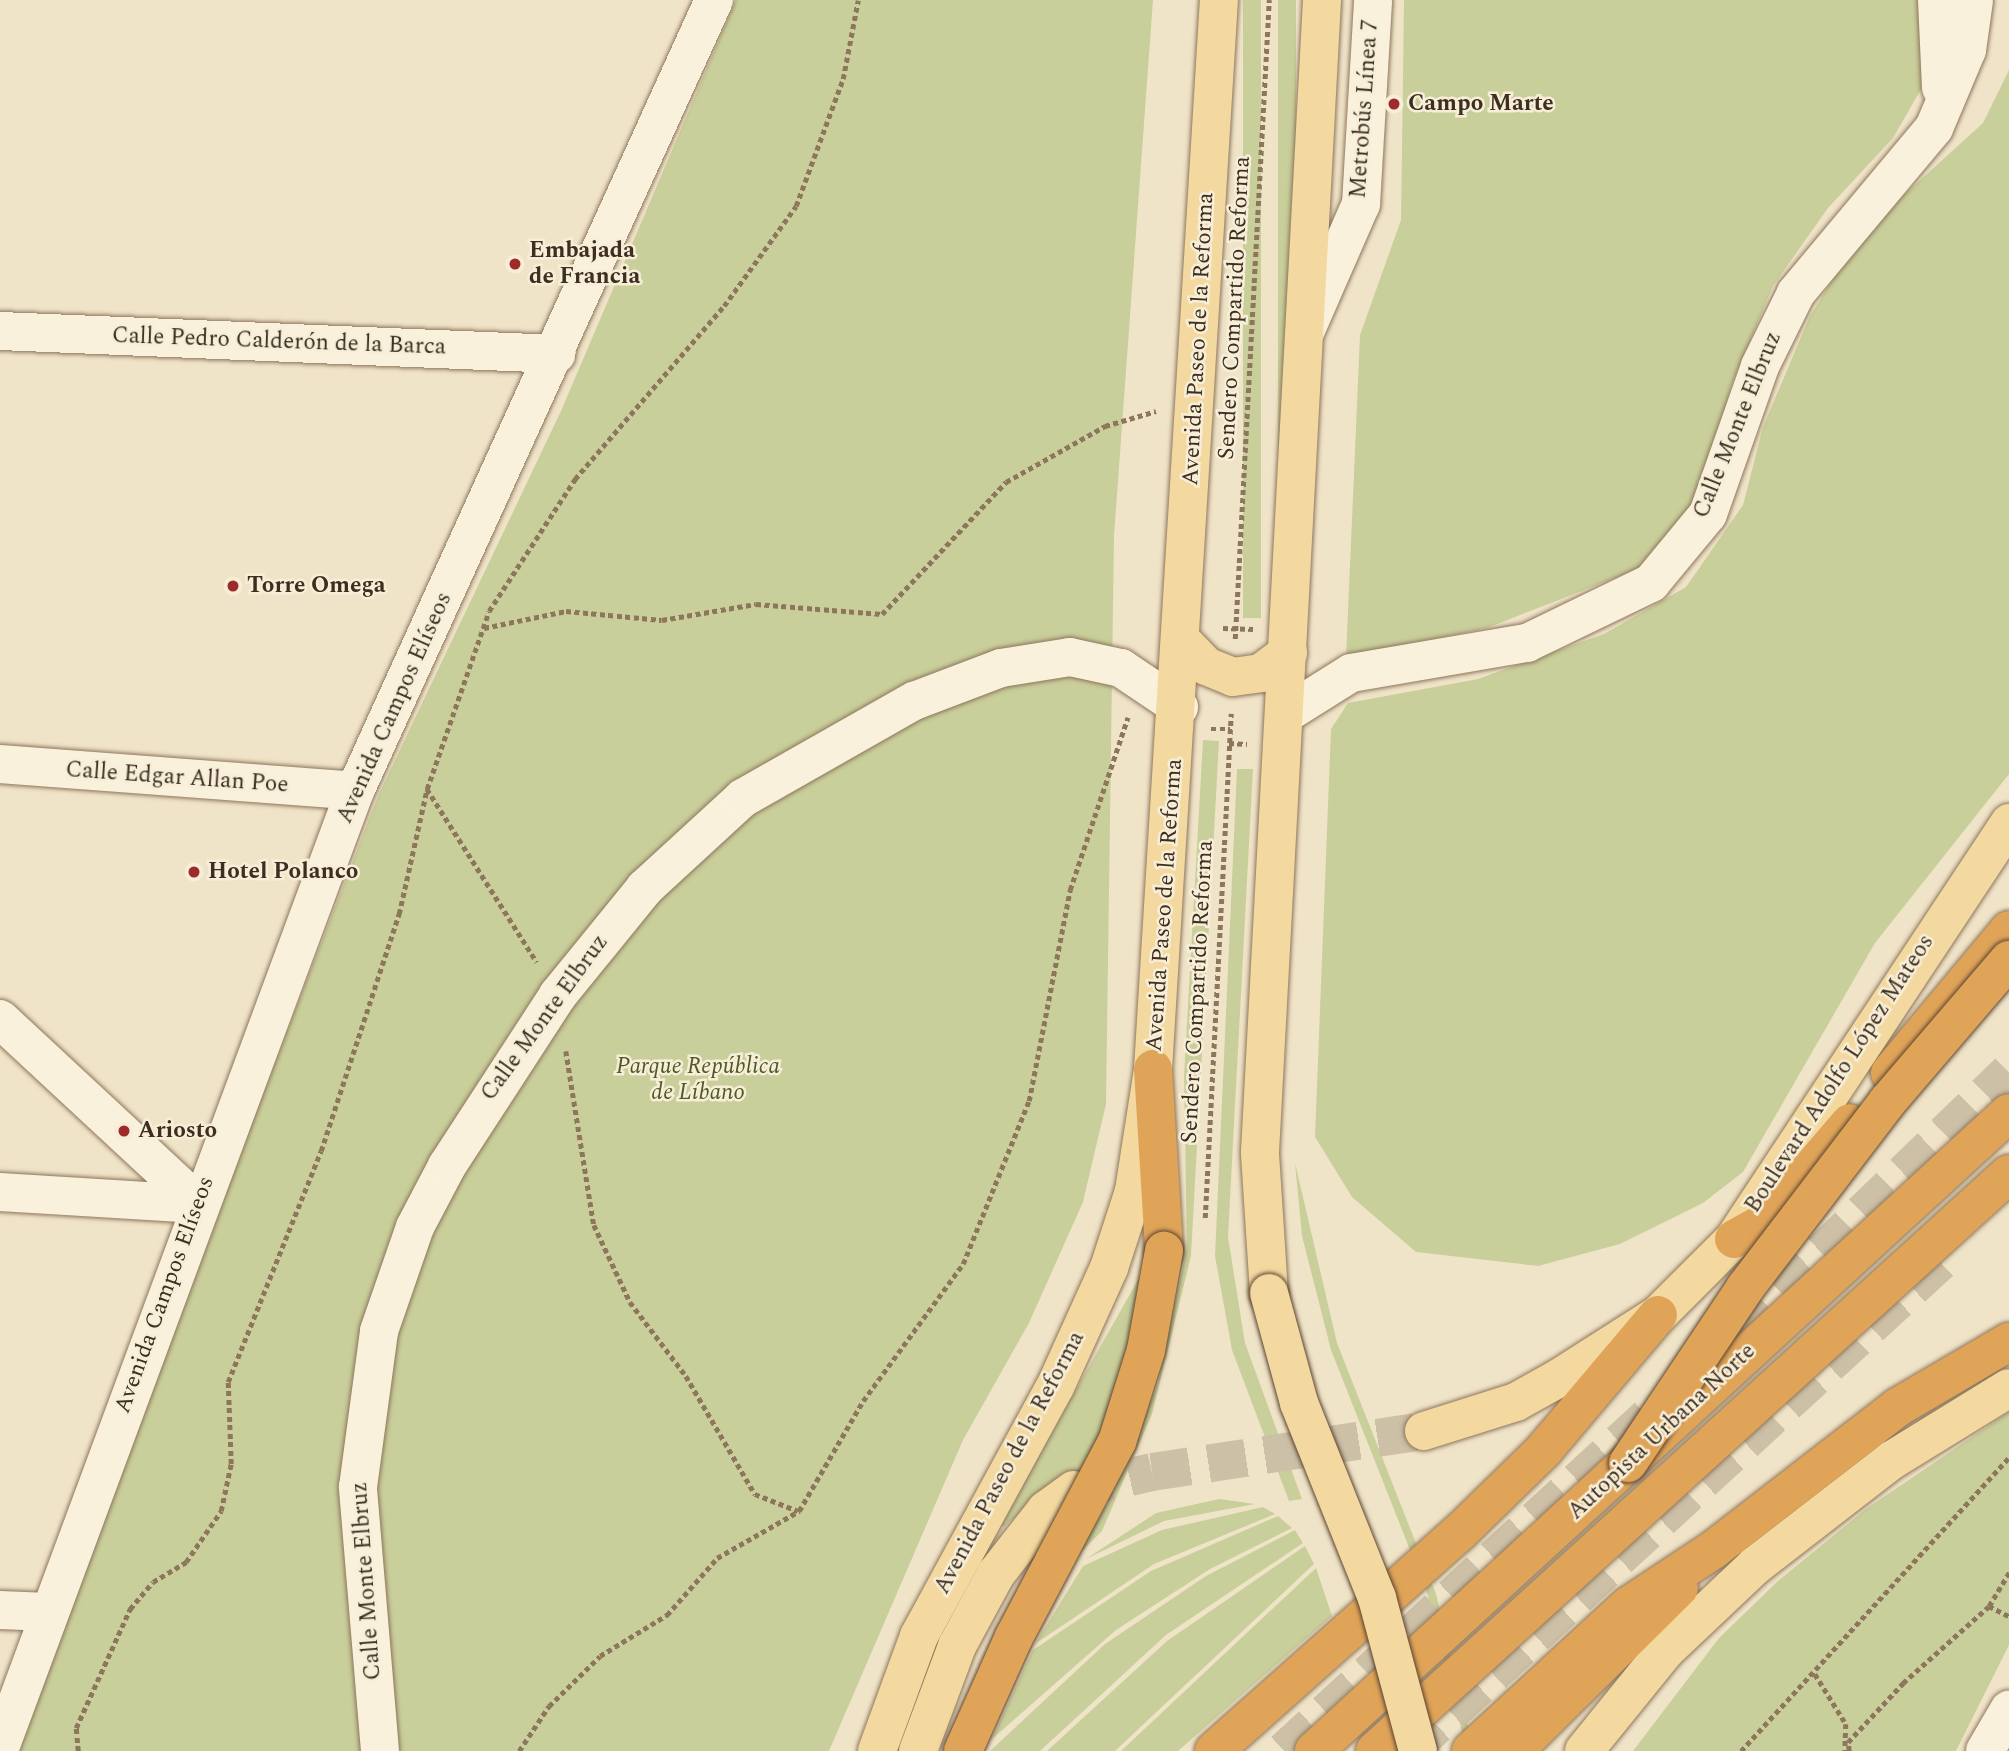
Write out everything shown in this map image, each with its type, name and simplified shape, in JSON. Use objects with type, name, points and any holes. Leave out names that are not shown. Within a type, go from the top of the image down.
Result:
[{"type":"highway","points":[[1628,1464],[1745,1288],[1933,1047],[1994,962],[2009,930]]},
{"type":"highway","points":[[1734,1239],[1773,1214],[1859,1112],[1994,962]]},
{"type":"highway","points":[[963,1751],[1014,1637],[1118,1442],[1146,1350],[1164,1251],[1153,1069]]},
{"type":"highway","name":"Autopista Urbana Norte","points":[[1314,1751],[2009,1113]]},
{"type":"highway","name":"Autopista Urbana Norte","points":[[1375,1751],[2009,1174]]},
{"type":"highway","points":[[1214,1751],[1505,1488],[1658,1315]]},
{"type":"highway","points":[[1471,1751],[1628,1606],[1713,1550],[1898,1406],[2009,1342]]},
{"type":"highway","points":[[1514,1751],[1606,1667],[1713,1550]]},
{"type":"main road","name":"Avenida Paseo de la Reforma","points":[[877,1751],[919,1636],[1055,1387],[1110,1268],[1134,1191],[1153,1069],[1191,718],[1195,635],[1195,409],[1219,0]]},
{"type":"main road","points":[[1322,0],[1305,332],[1276,642],[1284,715],[1260,1152],[1264,1248],[1282,1349],[1377,1598],[1413,1744]]},
{"type":"main road","points":[[1195,635],[1206,666],[1233,677],[1261,673],[1276,642]]},
{"type":"main road","name":"Boulevard Adolfo López Mateos","points":[[1424,1431],[1516,1402],[1658,1315],[1734,1239],[2009,822]]},
{"type":"main road","points":[[1584,1751],[1665,1651],[1756,1565],[1892,1460],[2009,1388]]},
{"type":"main road","points":[[918,1751],[947,1670],[996,1574],[1046,1510],[1074,1490]]},
{"type":"street","name":"Avenida Campos Elíseos","points":[[0,1748],[199,1204],[355,791],[557,354],[714,0]]},
{"type":"street","name":"Metrobús Línea 7","points":[[1305,332],[1361,204],[1373,0]]},
{"type":"street","points":[[1934,128],[1943,71],[1937,0]]},
{"type":"street","name":"Calle Monte Elbruz","points":[[1284,715],[1351,673],[1527,643],[1651,583],[1708,514],[1760,366],[1796,293],[1934,128],[1966,50],[1974,0]]},
{"type":"street","name":"Calle Pedro Calderón de la Barca","points":[[0,331],[557,354]]},
{"type":"street","name":"Calle Monte Elbruz","points":[[380,1751],[358,1487],[379,1331],[415,1227],[447,1166],[558,995],[693,840],[743,798],[861,729],[962,681],[1040,660],[1098,660],[1140,680],[1191,718]]},
{"type":"street","name":"Calle Edgar Allan Poe","points":[[0,764],[355,791]]},
{"type":"street","points":[[0,1020],[199,1204]]},
{"type":"street","points":[[0,1192],[199,1204]]},
{"type":"street","points":[[0,1610],[48,1612]]},
{"type":"street","points":[[1985,1751],[2009,1710]]},
{"type":"path","points":[[78,1751],[76,1728],[130,1609],[153,1582],[186,1562],[221,1511],[232,1464],[228,1382],[321,1151],[399,914],[427,789],[483,629],[575,479],[724,306],[796,206],[843,79],[858,0]]},
{"type":"path","name":"Sendero Compartido Reforma","points":[[1236,618],[1269,0]]},
{"type":"path","points":[[483,629],[566,611],[662,620],[756,604],[882,614],[1006,482],[1139,411],[1195,409]]},
{"type":"path","points":[[1195,635],[1276,642]]},
{"type":"path","points":[[519,1751],[549,1706],[600,1656],[667,1615],[717,1558],[799,1511],[863,1401],[963,1265],[1029,1101],[1070,890],[1140,680]]},
{"type":"path","name":"Sendero Compartido Reforma","points":[[1205,1218],[1231,706]]},
{"type":"path","points":[[1191,718],[1230,729]]},
{"type":"path","points":[[427,789],[558,995],[594,1225],[625,1291],[686,1376],[755,1494],[799,1511]]},
{"type":"path","points":[[1741,1751],[1815,1674],[2009,1458]]},
{"type":"path","points":[[1848,1742],[1989,1606],[2009,1573]]},
{"type":"path","points":[[1989,1606],[2009,1616]]},
{"type":"path","points":[[1815,1674],[1832,1694],[1848,1742],[1847,1751]]},
{"type":"green space","name":"Parque República de Líbano","points":[[736,0],[1153,0],[1114,536],[1106,1104],[1083,1202],[1029,1323],[963,1440],[829,1751],[9,1751],[378,796],[561,411]]},
{"type":"green space","points":[[1243,0],[1261,0],[1261,618],[1243,618]]},
{"type":"green space","points":[[1278,0],[1296,0],[1296,620],[1278,620]]},
{"type":"green space","points":[[1404,0],[1928,0],[1927,79],[1893,138],[1828,208],[1773,286],[1731,386],[1703,493],[1643,567],[1487,628],[1346,657],[1360,335],[1401,220]]},
{"type":"green space","points":[[2009,70],[2009,774],[1875,943],[1743,1172],[1703,1203],[1620,1244],[1538,1266],[1416,1252],[1352,1197],[1315,1137],[1331,729],[1348,703],[1478,679],[1604,634],[1686,587],[1743,505],[1763,427],[1810,316],[1861,234],[1983,123]]},
{"type":"green space","points":[[1203,740],[1219,741],[1191,1256],[1152,1414],[1102,1531],[1076,1557],[1111,1498],[1158,1384],[1187,1249],[1184,1076]]},
{"type":"green space","points":[[1237,769],[1253,769],[1228,1237],[1245,1343],[1302,1499],[1289,1501],[1232,1350],[1215,1256]]},
{"type":"green space","points":[[1295,1163],[1337,1343],[1436,1594],[1470,1734],[1463,1736],[1427,1593],[1331,1350],[1302,1236]]},
{"type":"green space","points":[[1143,1271],[1136,1329],[1091,1462],[1045,1490],[1004,1527],[1000,1524]]},
{"type":"green space","points":[[2009,1412],[2009,1645],[1956,1751],[1633,1751],[1719,1638],[1778,1581],[1866,1509]]},
{"type":"green space","points":[[1219,1499],[1255,1504],[1164,1521],[1086,1559],[1156,1513]]},
{"type":"green space","points":[[1263,1507],[1275,1514],[1154,1564],[1035,1644],[1083,1566],[1162,1530]]},
{"type":"green space","points":[[1278,1516],[1292,1528],[1210,1569],[1116,1630],[992,1739],[1033,1650],[1151,1571]]},
{"type":"green space","points":[[1295,1530],[1303,1543],[1166,1635],[1040,1751],[990,1751],[1105,1644],[1206,1576]]},
{"type":"green space","points":[[1305,1546],[1314,1564],[1115,1751],[1047,1751],[1167,1641]]},
{"type":"green space","points":[[1316,1568],[1332,1616],[1178,1751],[1121,1751]]},
{"type":"tunnel","points":[[1698,1371],[2009,1072]]},
{"type":"tunnel","points":[[1409,1751],[1953,1250]]},
{"type":"tunnel","points":[[1284,1751],[1656,1409]]},
{"type":"tunnel","points":[[1074,1490],[1152,1472],[1424,1431]]},
{"type":"place","name":"Campo Marte","points":[[1394,104]]},
{"type":"place","name":"Embajada de Francia","points":[[515,264]]},
{"type":"place","name":"Torre Omega","points":[[233,586]]},
{"type":"place","name":"Hotel Polanco","points":[[194,872]]},
{"type":"place","name":"Ariosto","points":[[124,1131]]}]
